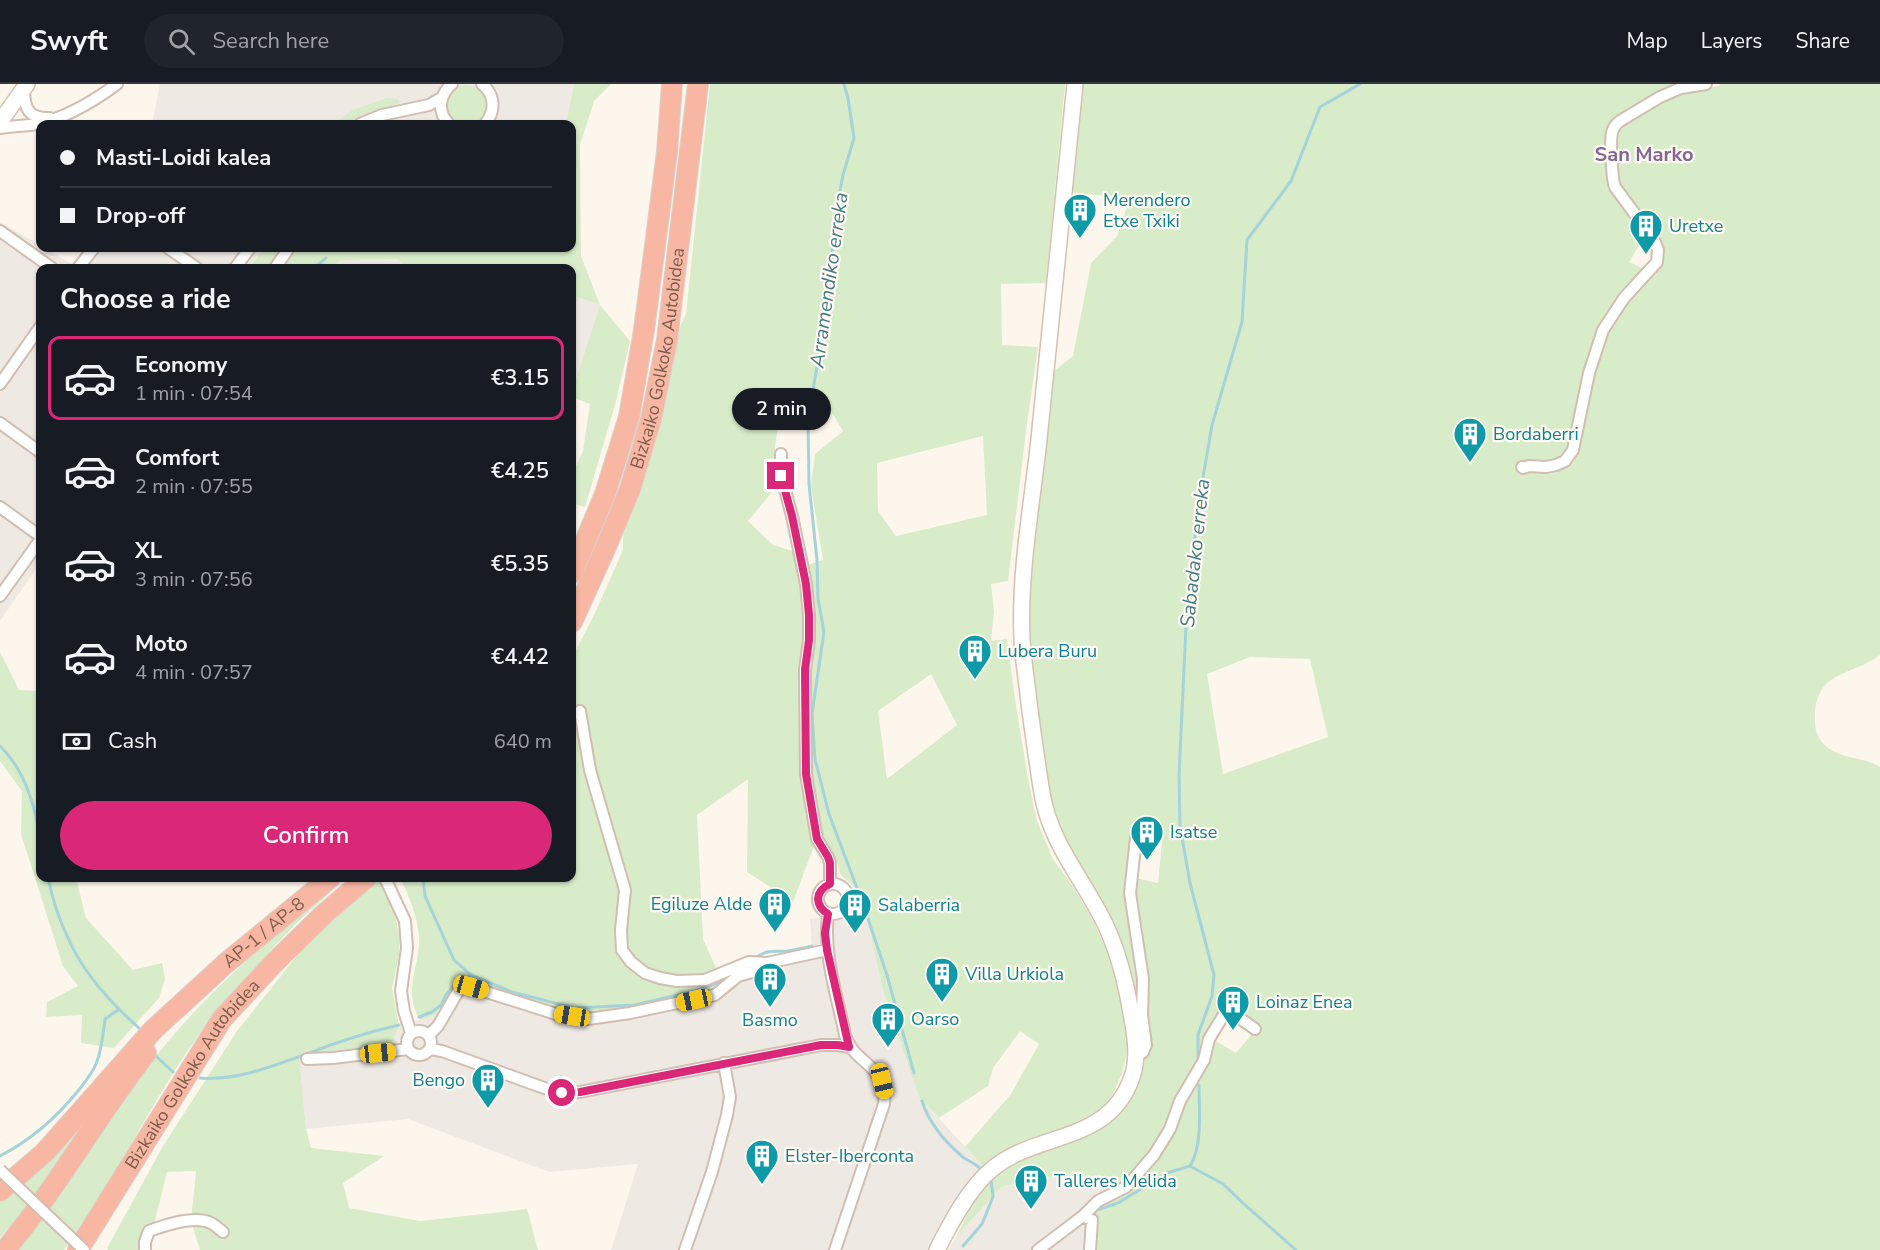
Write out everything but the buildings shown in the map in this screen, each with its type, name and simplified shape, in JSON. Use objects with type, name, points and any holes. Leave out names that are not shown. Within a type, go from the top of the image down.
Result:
[{"type":"highway","name":"Bizkaiko Golkoko Autobidea","points":[[576,563],[605,494],[629,417],[644,330],[656,238],[667,152],[672,84]]},
{"type":"highway","name":"Bizkaiko Golkoko Autobidea","points":[[576,613],[630,489],[651,419],[667,340],[698,84]]},
{"type":"highway","name":"AP-1 / AP-8","points":[[198,988],[325,882]]},
{"type":"highway","name":"AP-1 / AP-8","points":[[324,914],[361,882]]},
{"type":"highway","name":"Bizkaiko Golkoko Autobidea","points":[[78,1250],[222,1019],[324,914]]},
{"type":"highway","points":[[0,1191],[45,1152],[129,1055],[198,988]]},
{"type":"highway","points":[[5,1250],[55,1186],[138,1064],[198,988]]},
{"type":"highway","points":[[94,1250],[121,1200],[125,1175]]},
{"type":"street","points":[[0,128],[43,118],[53,118],[76,110],[98,99],[117,84]]},
{"type":"street","points":[[370,120],[382,115],[429,105],[441,98],[452,84]]},
{"type":"street","points":[[482,84],[488,90],[492,100]]},
{"type":"street","points":[[488,120],[491,116],[492,100],[497,84]]},
{"type":"street","points":[[937,1250],[968,1197],[992,1168],[1021,1152],[1082,1130],[1100,1121],[1115,1107],[1125,1093],[1133,1075],[1136,1057],[1130,1004],[1120,962],[1105,925],[1051,829],[1042,797],[1022,641],[1024,573],[1075,84]]},
{"type":"street","points":[[1522,467],[1556,465],[1565,461],[1573,450],[1589,372],[1603,330],[1624,298],[1657,262],[1658,250],[1654,240],[1615,187],[1612,179],[1612,133],[1615,125],[1660,97],[1681,88],[1706,84]]},
{"type":"street","points":[[26,87],[26,107],[34,120]]},
{"type":"street","points":[[4,117],[26,87]]},
{"type":"street","points":[[441,98],[442,114],[446,120]]},
{"type":"street","points":[[416,108],[430,109],[442,114]]},
{"type":"street","points":[[4,117],[20,111],[34,120]]},
{"type":"street","points":[[0,231],[46,264]]},
{"type":"street","points":[[81,264],[91,252]]},
{"type":"street","points":[[174,252],[191,264]]},
{"type":"street","points":[[0,384],[36,333]]},
{"type":"street","points":[[0,423],[36,449]]},
{"type":"street","points":[[781,454],[781,476],[795,527],[806,584],[809,615],[809,640],[805,670],[806,774],[817,839],[830,863],[830,884]]},
{"type":"street","points":[[0,507],[36,535]]},
{"type":"street","points":[[0,596],[36,544]]},
{"type":"street","points":[[580,711],[590,770],[625,890],[621,930],[622,950],[631,962],[645,973],[677,981],[705,980],[749,962],[767,963],[827,950]]},
{"type":"street","points":[[1136,1057],[1143,1052],[1146,1045],[1142,1015],[1143,980],[1132,912],[1131,876],[1136,838],[1154,840]]},
{"type":"street","points":[[388,882],[406,927],[407,948],[401,991],[411,1033]]},
{"type":"street","points":[[830,884],[837,884],[847,894],[848,904],[840,913],[828,914],[820,908],[818,896],[823,888],[830,884]]},
{"type":"street","points":[[828,914],[825,933],[827,950],[849,1047]]},
{"type":"street","points":[[429,1035],[438,1026],[460,988],[471,987],[556,1014],[588,1019],[715,996],[738,976],[759,970],[767,963]]},
{"type":"street","points":[[1038,1250],[1083,1216],[1098,1201],[1126,1187],[1154,1155],[1170,1129],[1180,1101],[1204,1060],[1209,1039],[1223,1016],[1238,1017],[1255,1029]]},
{"type":"street","points":[[430,1049],[429,1035],[420,1030],[411,1033],[406,1040],[411,1053],[419,1055],[430,1049],[442,1051],[562,1093],[580,1092],[821,1045],[849,1047],[862,1057],[882,1081],[885,1093],[884,1104],[835,1250]]},
{"type":"street","points":[[308,1059],[408,1049]]},
{"type":"street","points":[[686,1250],[712,1172],[727,1115],[730,1097],[724,1063]]},
{"type":"street","points":[[0,1170],[84,1250]]},
{"type":"street","points":[[1083,1216],[1092,1220],[1090,1250]]},
{"type":"street","points":[[145,1250],[149,1231],[186,1221],[210,1222],[223,1232]]},
{"type":"shaded area","points":[[160,84],[574,84],[567,120],[153,120]]},
{"type":"shaded area","points":[[0,222],[36,243],[36,252],[51,252],[72,264],[36,264],[36,569],[0,621]]},
{"type":"shaded area","points":[[81,252],[261,252],[252,264],[72,264]]},
{"type":"shaded area","points":[[398,259],[402,264],[336,264],[342,260]]},
{"type":"shaded area","points":[[576,296],[600,305],[576,379]]},
{"type":"shaded area","points":[[865,908],[883,991],[919,1097],[984,1167],[933,1250],[611,1250],[638,1164],[549,1172],[408,1119],[306,1129],[299,1055],[392,1044],[399,1026],[436,1015],[462,981],[556,1011],[710,993],[721,979],[761,961],[812,946],[810,919]]},
{"type":"shaded area","points":[[1070,1173],[1114,1179],[1121,1192],[1088,1250],[948,1250],[956,1237],[1001,1187]]},
{"type":"green space","points":[[574,84],[611,84],[594,101],[580,145],[581,256],[600,305],[576,296],[576,264],[402,264],[398,259],[342,260],[336,264],[252,264],[261,252],[576,252],[576,120],[567,120]]},
{"type":"green space","points":[[710,84],[1065,84],[1046,283],[1001,284],[1002,345],[1038,347],[1008,581],[991,584],[994,611],[991,641],[1007,639],[1016,706],[1037,821],[1053,859],[1091,916],[1109,954],[1127,1029],[1128,1048],[1122,1073],[1104,1109],[1090,1118],[1005,1152],[984,1167],[965,1147],[1011,1094],[1039,1044],[1020,1031],[993,1068],[988,1086],[939,1118],[919,1097],[883,991],[865,908],[858,891],[840,874],[837,861],[822,841],[809,774],[807,565],[823,560],[811,486],[815,454],[843,431],[822,396],[782,399],[775,447],[776,487],[748,521],[773,545],[796,552],[806,609],[802,779],[814,846],[793,902],[747,872],[748,779],[697,815],[703,939],[721,979],[710,993],[587,1016],[556,1011],[462,981],[436,1015],[420,1020],[415,1008],[412,987],[419,936],[412,906],[402,882],[576,882],[576,731],[587,724],[585,716],[576,720],[576,650],[623,550],[623,535],[643,478],[676,334],[686,314]],"holes":[[[983,436],[987,515],[896,536],[878,511],[877,463]],[[931,674],[957,725],[887,779],[878,711]]]},
{"type":"green space","points":[[1078,84],[1683,84],[1667,89],[1615,117],[1610,127],[1606,174],[1642,241],[1629,262],[1656,275],[1663,250],[1615,181],[1616,133],[1621,124],[1667,98],[1720,84],[1880,84],[1880,655],[1827,684],[1820,692],[1816,704],[1815,721],[1818,736],[1828,748],[1880,767],[1880,1250],[1095,1250],[1091,1214],[1121,1191],[1114,1179],[1070,1173],[1001,1187],[956,1237],[977,1195],[995,1175],[1017,1161],[1084,1136],[1103,1126],[1120,1111],[1133,1090],[1143,1055],[1138,982],[1136,1009],[1048,809],[1022,631],[1049,375],[1073,356],[1091,263],[1117,236],[1130,198],[1065,192]],"holes":[[[1250,657],[1310,659],[1328,737],[1223,774],[1207,674]],[[1140,832],[1162,841],[1158,883],[1135,878],[1138,978],[1125,888],[1129,856]],[[1232,1012],[1257,1028],[1236,1053],[1207,1036]]]},
{"type":"green space","points":[[466,85],[474,87],[484,97],[486,105],[478,120],[454,120],[448,113],[446,105],[448,97],[458,87]]},
{"type":"green space","points":[[387,98],[398,99],[400,103],[353,120],[339,120],[354,109]]},
{"type":"green space","points":[[600,305],[630,341],[615,405],[585,507],[576,504],[576,466],[583,451],[590,404],[576,399],[576,379]]},
{"type":"green space","points":[[0,652],[19,690],[36,691],[36,881],[21,834],[22,791],[0,761]]},
{"type":"green space","points":[[36,882],[77,882],[86,918],[133,970],[162,963],[165,978],[159,998],[114,1048],[81,1043],[82,1015],[46,1017],[47,1002],[78,986],[63,966]]},
{"type":"green space","points":[[339,882],[262,960],[210,1020],[171,1076],[102,1193],[64,1250],[17,1250],[103,1126],[148,1066],[197,1009],[268,942]]},
{"type":"green space","points":[[372,882],[380,882],[395,914],[399,936],[399,955],[392,988],[399,1026],[392,1044],[299,1055],[306,1129],[311,1148],[384,1156],[343,1183],[349,1208],[420,1221],[527,1209],[538,1250],[200,1250],[191,1221],[196,1171],[167,1172],[151,1237],[151,1250],[108,1250],[107,1248],[163,1146],[237,1031],[304,947]]},
{"type":"green space","points":[[94,1111],[27,1210],[0,1237],[0,1200]]},
{"type":"waterway","name":"Arramendiko erreka","points":[[844,84],[854,138],[843,175],[834,221],[829,299],[808,418],[809,484],[817,560],[818,599],[824,632],[812,714],[815,759],[829,814],[887,975],[914,1073]]},
{"type":"waterway","name":"Sabadako erreka","points":[[1198,1061],[1198,1035],[1212,996],[1214,975],[1190,883],[1180,826],[1179,775],[1186,627],[1198,507],[1212,425],[1242,322],[1247,240],[1291,181],[1320,107],[1360,84]]},
{"type":"waterway","points":[[319,264],[326,258]]},
{"type":"waterway","points":[[0,746],[16,765],[27,788],[36,818]]},
{"type":"waterway","points":[[49,882],[62,925],[82,965],[109,999],[139,1028]]},
{"type":"waterway","points":[[423,882],[425,896],[454,960],[471,975],[512,992],[574,1008],[635,1005],[694,991],[726,980]]},
{"type":"waterway","points":[[754,959],[766,952],[790,951],[812,946]]},
{"type":"waterway","points":[[419,1017],[432,1012],[441,1005],[454,985],[471,975]]},
{"type":"waterway","points":[[0,1156],[42,1128],[78,1091],[98,1059],[105,1019],[118,1010]]},
{"type":"waterway","points":[[200,1078],[227,1077],[254,1072],[353,1038],[399,1025]]},
{"type":"waterway","points":[[156,1056],[173,1072]]},
{"type":"waterway","name":"Sabadako erreka","points":[[1190,1166],[1199,1138],[1199,1085]]},
{"type":"waterway","points":[[922,1101],[934,1125],[951,1146],[980,1168]]},
{"type":"waterway","points":[[1190,1166],[1223,1184],[1296,1250]]},
{"type":"waterway","points":[[1094,1211],[1118,1203],[1167,1173],[1190,1166]]},
{"type":"waterway","points":[[963,1246],[982,1224],[993,1197],[991,1179]]},
{"type":"place","name":"Merendero Etxe Txiki","points":[[1080,239]]},
{"type":"place","name":"Uretxe","points":[[1646,255]]},
{"type":"place","name":"Bordaberri","points":[[1470,463]]},
{"type":"place","name":"Lubera Buru","points":[[975,680]]},
{"type":"place","name":"Isatse","points":[[1147,861]]},
{"type":"place","name":"Egiluze Alde","points":[[775,933]]},
{"type":"place","name":"Salaberria","points":[[855,934]]},
{"type":"place","name":"Villa Urkiola","points":[[942,1003]]},
{"type":"place","name":"Basmo","points":[[770,1008]]},
{"type":"place","name":"Loinaz Enea","points":[[1233,1031]]},
{"type":"place","name":"Oarso","points":[[888,1048]]},
{"type":"place","name":"Bengo","points":[[488,1109]]},
{"type":"place","name":"Elster-Iberconta","points":[[762,1185]]},
{"type":"place","name":"Talleres Melida","points":[[1031,1210]]},
{"type":"district","name":"San Marko","points":[[1644,154]]},
{"type":"route","points":[[562,1093],[580,1092],[821,1045],[849,1047],[827,950],[825,933],[828,914],[818,903],[819,892],[830,884],[830,863],[817,839],[806,774],[805,670],[809,640],[809,615],[806,584],[781,476]]}]
